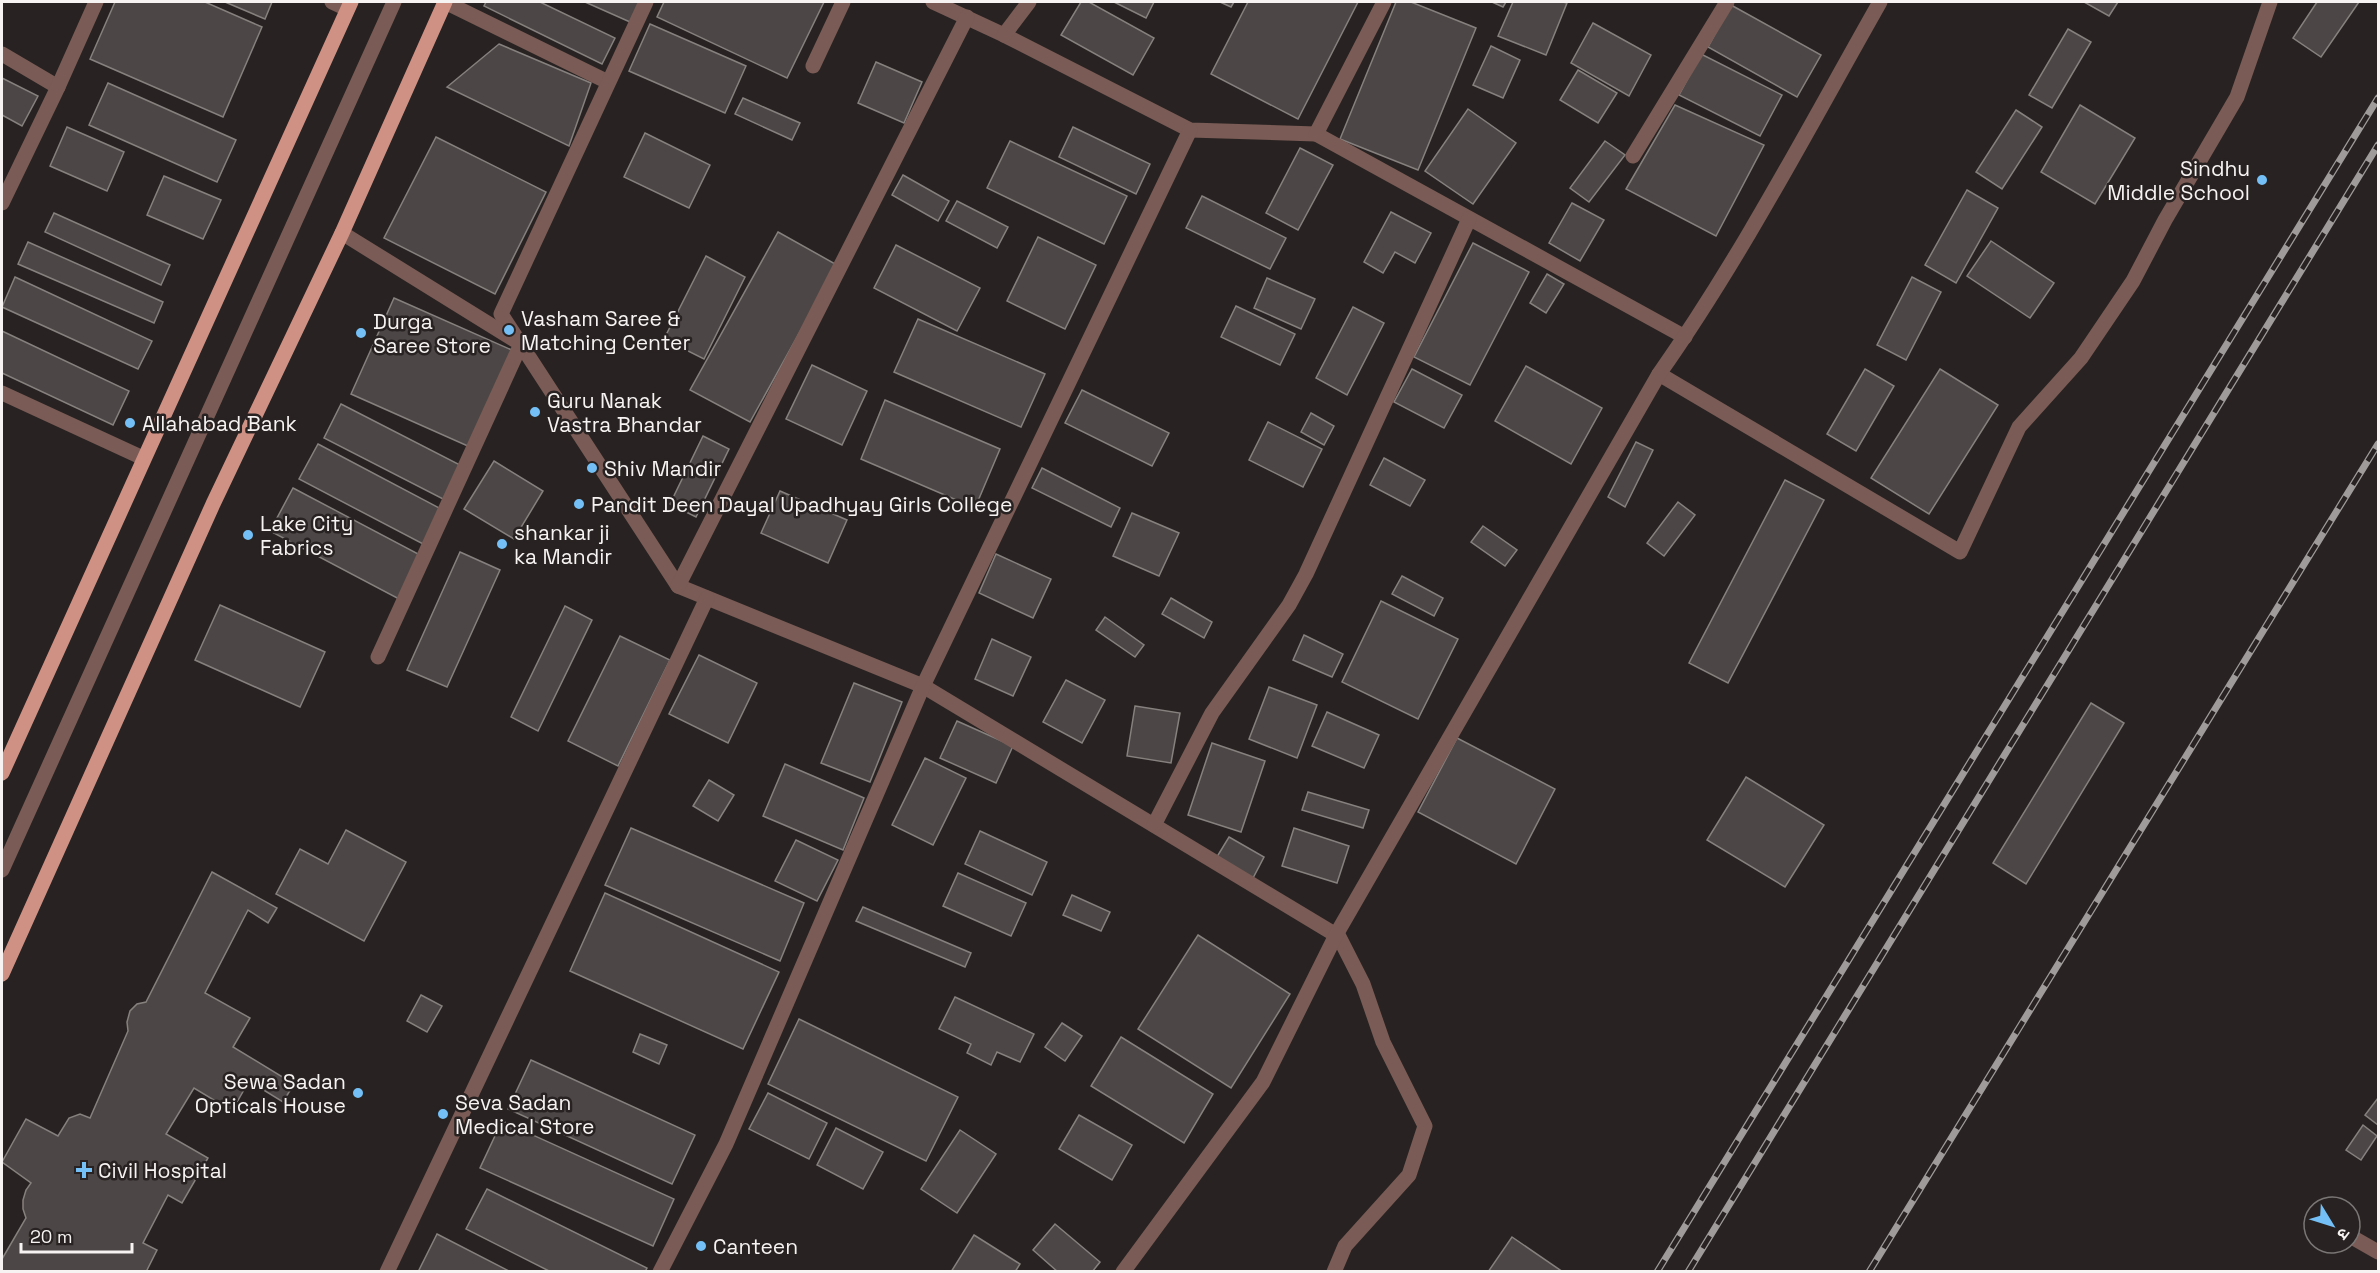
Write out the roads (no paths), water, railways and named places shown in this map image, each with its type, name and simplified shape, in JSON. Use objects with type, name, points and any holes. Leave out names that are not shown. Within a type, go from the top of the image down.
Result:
[{"type":"main road","points":[[2,974],[213,504],[342,233],[445,2]]},
{"type":"main road","points":[[2,773],[349,5]]},
{"type":"street","points":[[2,203],[96,2]]},
{"type":"street","points":[[332,2],[349,5]]},
{"type":"street","points":[[2,870],[394,2]]},
{"type":"street","points":[[445,2],[609,82]]},
{"type":"street","points":[[646,2],[501,314],[678,586],[923,686],[1337,934],[1363,984],[1383,1042],[1425,1126],[1409,1175],[1345,1246],[1334,1272]]},
{"type":"street","points":[[813,66],[843,2]]},
{"type":"street","points":[[933,2],[1004,34],[1190,130],[1316,135],[1685,337]]},
{"type":"street","points":[[1004,34],[1029,2]]},
{"type":"street","points":[[1316,135],[1384,2]]},
{"type":"street","points":[[1633,156],[1726,2]]},
{"type":"street","points":[[1123,1272],[1263,1082],[1337,934],[1659,374],[1685,337],[1755,224],[1880,2]]},
{"type":"street","points":[[1659,374],[1960,552],[2019,427],[2081,358],[2133,281],[2165,220],[2238,97],[2270,2]]},
{"type":"street","points":[[678,586],[967,17]]},
{"type":"street","points":[[2,54],[58,87]]},
{"type":"street","points":[[660,1272],[726,1144],[923,686],[1190,130]]},
{"type":"street","points":[[1154,825],[1212,713],[1289,605],[1306,574],[1469,219]]},
{"type":"street","points":[[342,233],[521,344]]},
{"type":"street","points":[[378,657],[521,344]]},
{"type":"street","points":[[2,393],[143,458]]},
{"type":"street","points":[[387,1272],[707,598]]},
{"type":"street","points":[[2362,1243],[2379,1252]]},
{"type":"railway","points":[[1657,1272],[2378,98]]},
{"type":"railway","points":[[1688,1272],[2378,145]]},
{"type":"railway","points":[[1869,1272],[2378,444]]},
{"type":"place","name":"Sindhu Middle School","points":[[2262,180]]},
{"type":"place","name":"Vasham Saree & Matching Center","points":[[509,330]]},
{"type":"place","name":"Durga Saree Store","points":[[361,333]]},
{"type":"place","name":"Guru Nanak Vastra Bhandar","points":[[535,412]]},
{"type":"place","name":"Allahabad Bank","points":[[130,423]]},
{"type":"place","name":"Shiv Mandir","points":[[592,468]]},
{"type":"place","name":"Pandit Deen Dayal Upadhyay Girls College","points":[[579,504]]},
{"type":"place","name":"Lake City Fabrics","points":[[248,535]]},
{"type":"place","name":"shankar ji ka Mandir","points":[[502,544]]},
{"type":"place","name":"Sewa Sadan Opticals House","points":[[358,1093]]},
{"type":"place","name":"Seva Sadan Medical Store","points":[[443,1114]]},
{"type":"place","name":"Civil Hospital","points":[[84,1170]]},
{"type":"place","name":"Canteen","points":[[701,1246]]}]
